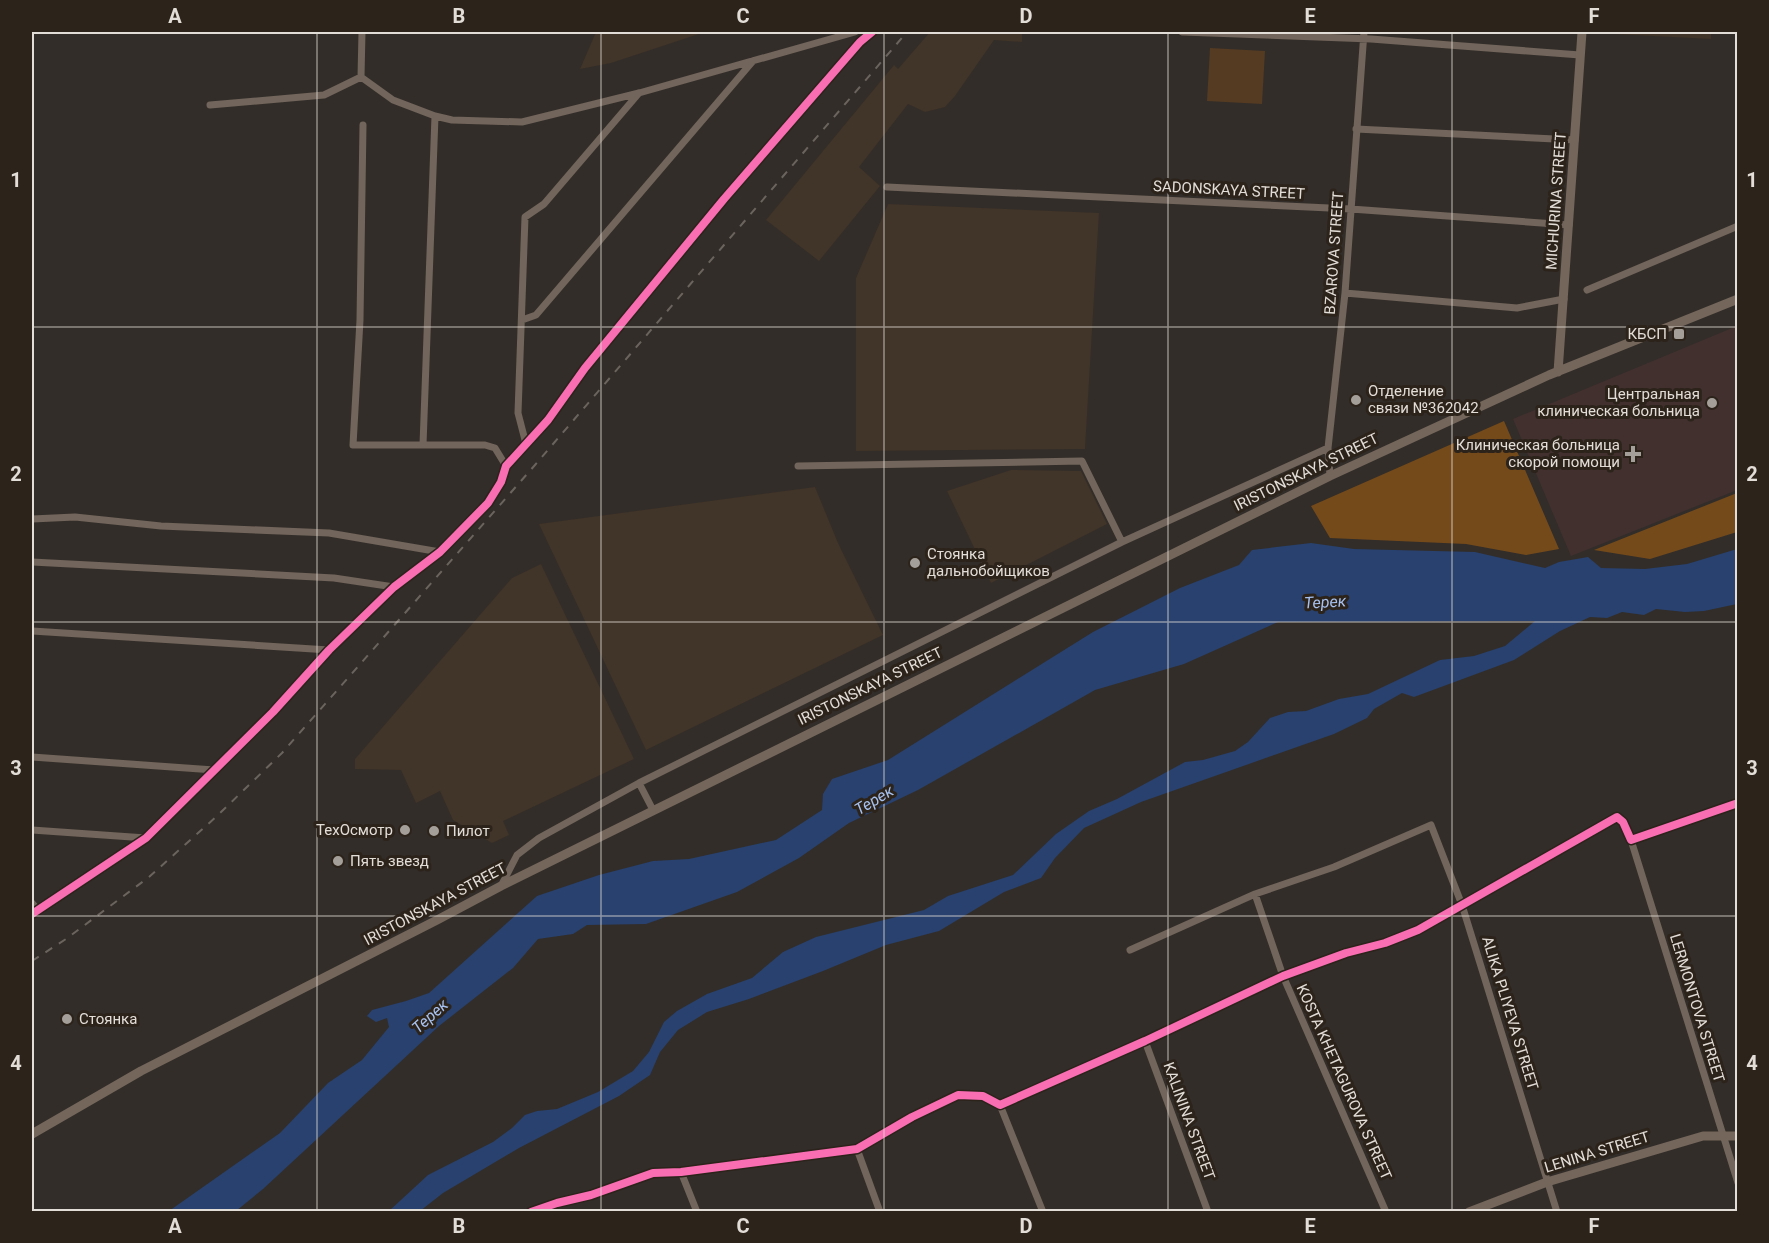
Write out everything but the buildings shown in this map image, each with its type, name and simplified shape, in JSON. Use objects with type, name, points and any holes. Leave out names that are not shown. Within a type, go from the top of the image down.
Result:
[{"type":"main road","name":"MICHURINA STREET","points":[[1558,372],[1582,32]]},
{"type":"main road","name":"IRISTONSKAYA STREET","points":[[32,1134],[141,1071],[439,920],[501,885],[1330,476],[1558,372],[1737,299]]},
{"type":"main road","name":"LENINA STREET","points":[[1469,1212],[1547,1182],[1703,1136],[1737,1136]]},
{"type":"street","points":[[361,77],[362,32]]},
{"type":"street","points":[[361,77],[393,100],[435,116],[452,120],[522,122],[639,93],[855,32]]},
{"type":"street","points":[[32,903],[35,912],[146,838],[273,712],[329,650],[394,587],[440,552],[488,503],[501,482],[506,466],[548,420],[585,368],[724,199],[860,42],[872,32]]},
{"type":"street","points":[[1182,32],[1364,35],[1580,56]]},
{"type":"street","name":"BZAROVA STREET","points":[[1330,476],[1328,448],[1345,293],[1364,35]]},
{"type":"street","points":[[522,320],[537,315],[753,61]]},
{"type":"street","points":[[210,105],[324,95],[361,77]]},
{"type":"street","points":[[526,444],[518,413],[525,217],[544,204],[639,93]]},
{"type":"street","points":[[423,445],[435,116]]},
{"type":"street","points":[[363,125],[360,320],[352,445],[485,445],[495,448],[506,466]]},
{"type":"street","points":[[1356,129],[1575,140]]},
{"type":"street","name":"SADONSKAYA STREET","points":[[887,187],[1351,209],[1569,225]]},
{"type":"street","points":[[1587,290],[1737,226]]},
{"type":"street","points":[[1345,293],[1518,308],[1564,299]]},
{"type":"street","points":[[501,885],[518,855],[539,838],[639,783],[1122,542],[1328,448]]},
{"type":"street","points":[[798,466],[1082,461],[1122,542]]},
{"type":"street","points":[[32,519],[75,517],[161,526],[329,533],[440,552]]},
{"type":"street","points":[[32,562],[334,578],[394,587]]},
{"type":"street","points":[[32,631],[329,650]]},
{"type":"street","points":[[32,757],[214,770]]},
{"type":"street","points":[[639,783],[653,810]]},
{"type":"street","points":[[1631,840],[1737,803]]},
{"type":"street","name":"LERMONTOVA STREET","points":[[1462,905],[1617,817],[1623,822],[1631,840],[1737,1183]]},
{"type":"street","name":"ALIKA PLIYEVA STREET","points":[[1255,894],[1334,867],[1431,825],[1462,905],[1557,1212]]},
{"type":"street","points":[[32,830],[146,838]]},
{"type":"street","points":[[1130,950],[1255,894]]},
{"type":"street","name":"KOSTA KHETAGUROVA STREET","points":[[1255,894],[1283,976],[1386,1212]]},
{"type":"street","points":[[1000,1105],[1145,1041],[1283,976],[1418,930],[1462,905]]},
{"type":"street","name":"KALININA STREET","points":[[1145,1041],[1208,1212]]},
{"type":"street","points":[[531,1212],[591,1195],[653,1173],[681,1172],[857,1149],[912,1117],[958,1095],[983,1096],[1000,1105],[1043,1212]]},
{"type":"street","points":[[857,1149],[880,1212]]},
{"type":"street","points":[[681,1172],[697,1212]]},
{"type":"shaded area","points":[[596,32],[705,32],[611,63],[580,69]]},
{"type":"shaded area","points":[[930,32],[1022,32],[1022,42],[994,40],[945,107],[925,112],[908,104],[859,167],[880,186],[819,261],[766,220],[894,65],[898,69]]},
{"type":"shaded area","points":[[1711,32],[1711,39],[1594,33]]},
{"type":"shaded area","points":[[1210,48],[1265,51],[1262,104],[1207,101]]},
{"type":"shaded area","points":[[888,204],[1099,213],[1085,449],[856,451],[856,278]]},
{"type":"shaded area","name":"Клиническая больница скорой помощи","points":[[1737,326],[1737,490],[1571,556],[1513,419]]},
{"type":"shaded area","points":[[1504,421],[1559,549],[1526,555],[1466,544],[1330,538],[1311,506]]},
{"type":"shaded area","points":[[1011,470],[1081,471],[1107,524],[991,583],[947,491]]},
{"type":"shaded area","points":[[815,487],[838,543],[883,635],[646,750],[539,524]]},
{"type":"shaded area","points":[[1737,493],[1737,532],[1650,559],[1594,550]]},
{"type":"shaded area","points":[[541,564],[634,759],[503,821],[509,835],[492,843],[453,820],[440,791],[416,803],[401,770],[355,769],[355,759],[512,578]]},
{"type":"water","name":"Терек","points":[[1311,543],[1354,549],[1475,552],[1545,568],[1559,562],[1588,557],[1601,568],[1645,569],[1687,564],[1737,549],[1737,604],[1704,611],[1656,609],[1644,615],[1622,612],[1607,618],[1590,617],[1560,631],[1514,660],[1414,697],[1402,693],[1374,709],[1367,718],[1334,734],[1141,802],[1084,828],[1055,858],[1041,878],[1004,892],[939,931],[886,945],[749,999],[707,1012],[678,1030],[660,1052],[650,1075],[619,1096],[519,1148],[443,1193],[420,1211],[389,1211],[428,1175],[493,1142],[525,1115],[557,1109],[598,1092],[633,1071],[649,1052],[664,1022],[677,1011],[707,994],[752,978],[783,952],[816,937],[924,910],[948,896],[1013,875],[1056,834],[1089,811],[1117,799],[1185,762],[1203,760],[1235,751],[1248,742],[1270,718],[1288,712],[1306,711],[1339,699],[1368,694],[1440,660],[1474,656],[1505,646],[1535,621],[1278,622],[1184,664],[1095,690],[918,790],[849,823],[799,858],[737,892],[646,924],[587,925],[573,934],[538,939],[513,968],[439,1026],[263,1189],[236,1211],[169,1211],[280,1133],[328,1083],[362,1060],[389,1027],[387,1018],[376,1022],[367,1016],[372,1010],[429,993],[537,896],[599,875],[653,861],[689,859],[776,840],[822,810],[823,794],[832,779],[888,760],[1093,632],[1180,588],[1239,565],[1252,550]]},
{"type":"railway","points":[[32,961],[66,939],[149,877],[282,753],[535,465],[907,32]]},
{"type":"cycle path","points":[[32,914],[146,838],[273,712],[329,650],[394,587],[440,552],[488,503],[501,482],[506,466],[548,420],[585,368],[724,199],[860,42],[872,32]]},
{"type":"cycle path","points":[[531,1212],[591,1195],[653,1173],[681,1172],[857,1149],[912,1117],[958,1095],[983,1096],[1000,1105],[1145,1041],[1283,976],[1418,930],[1617,817],[1623,822],[1631,840],[1738,803]]},
{"type":"place","name":"КБСП","points":[[1679,334]]},
{"type":"place","name":"Отделение связи №362042","points":[[1356,400]]},
{"type":"place","name":"Центральная клиническая больница","points":[[1712,403]]},
{"type":"place","name":"Клиническая больница скорой помощи","points":[[1633,454]]},
{"type":"place","name":"Стоянка дальнобойщиков","points":[[915,563]]},
{"type":"place","name":"ТехОсмотр","points":[[405,830]]},
{"type":"place","name":"Пилот","points":[[434,831]]},
{"type":"place","name":"Пять звезд","points":[[338,861]]},
{"type":"place","name":"Стоянка","points":[[67,1019]]}]
